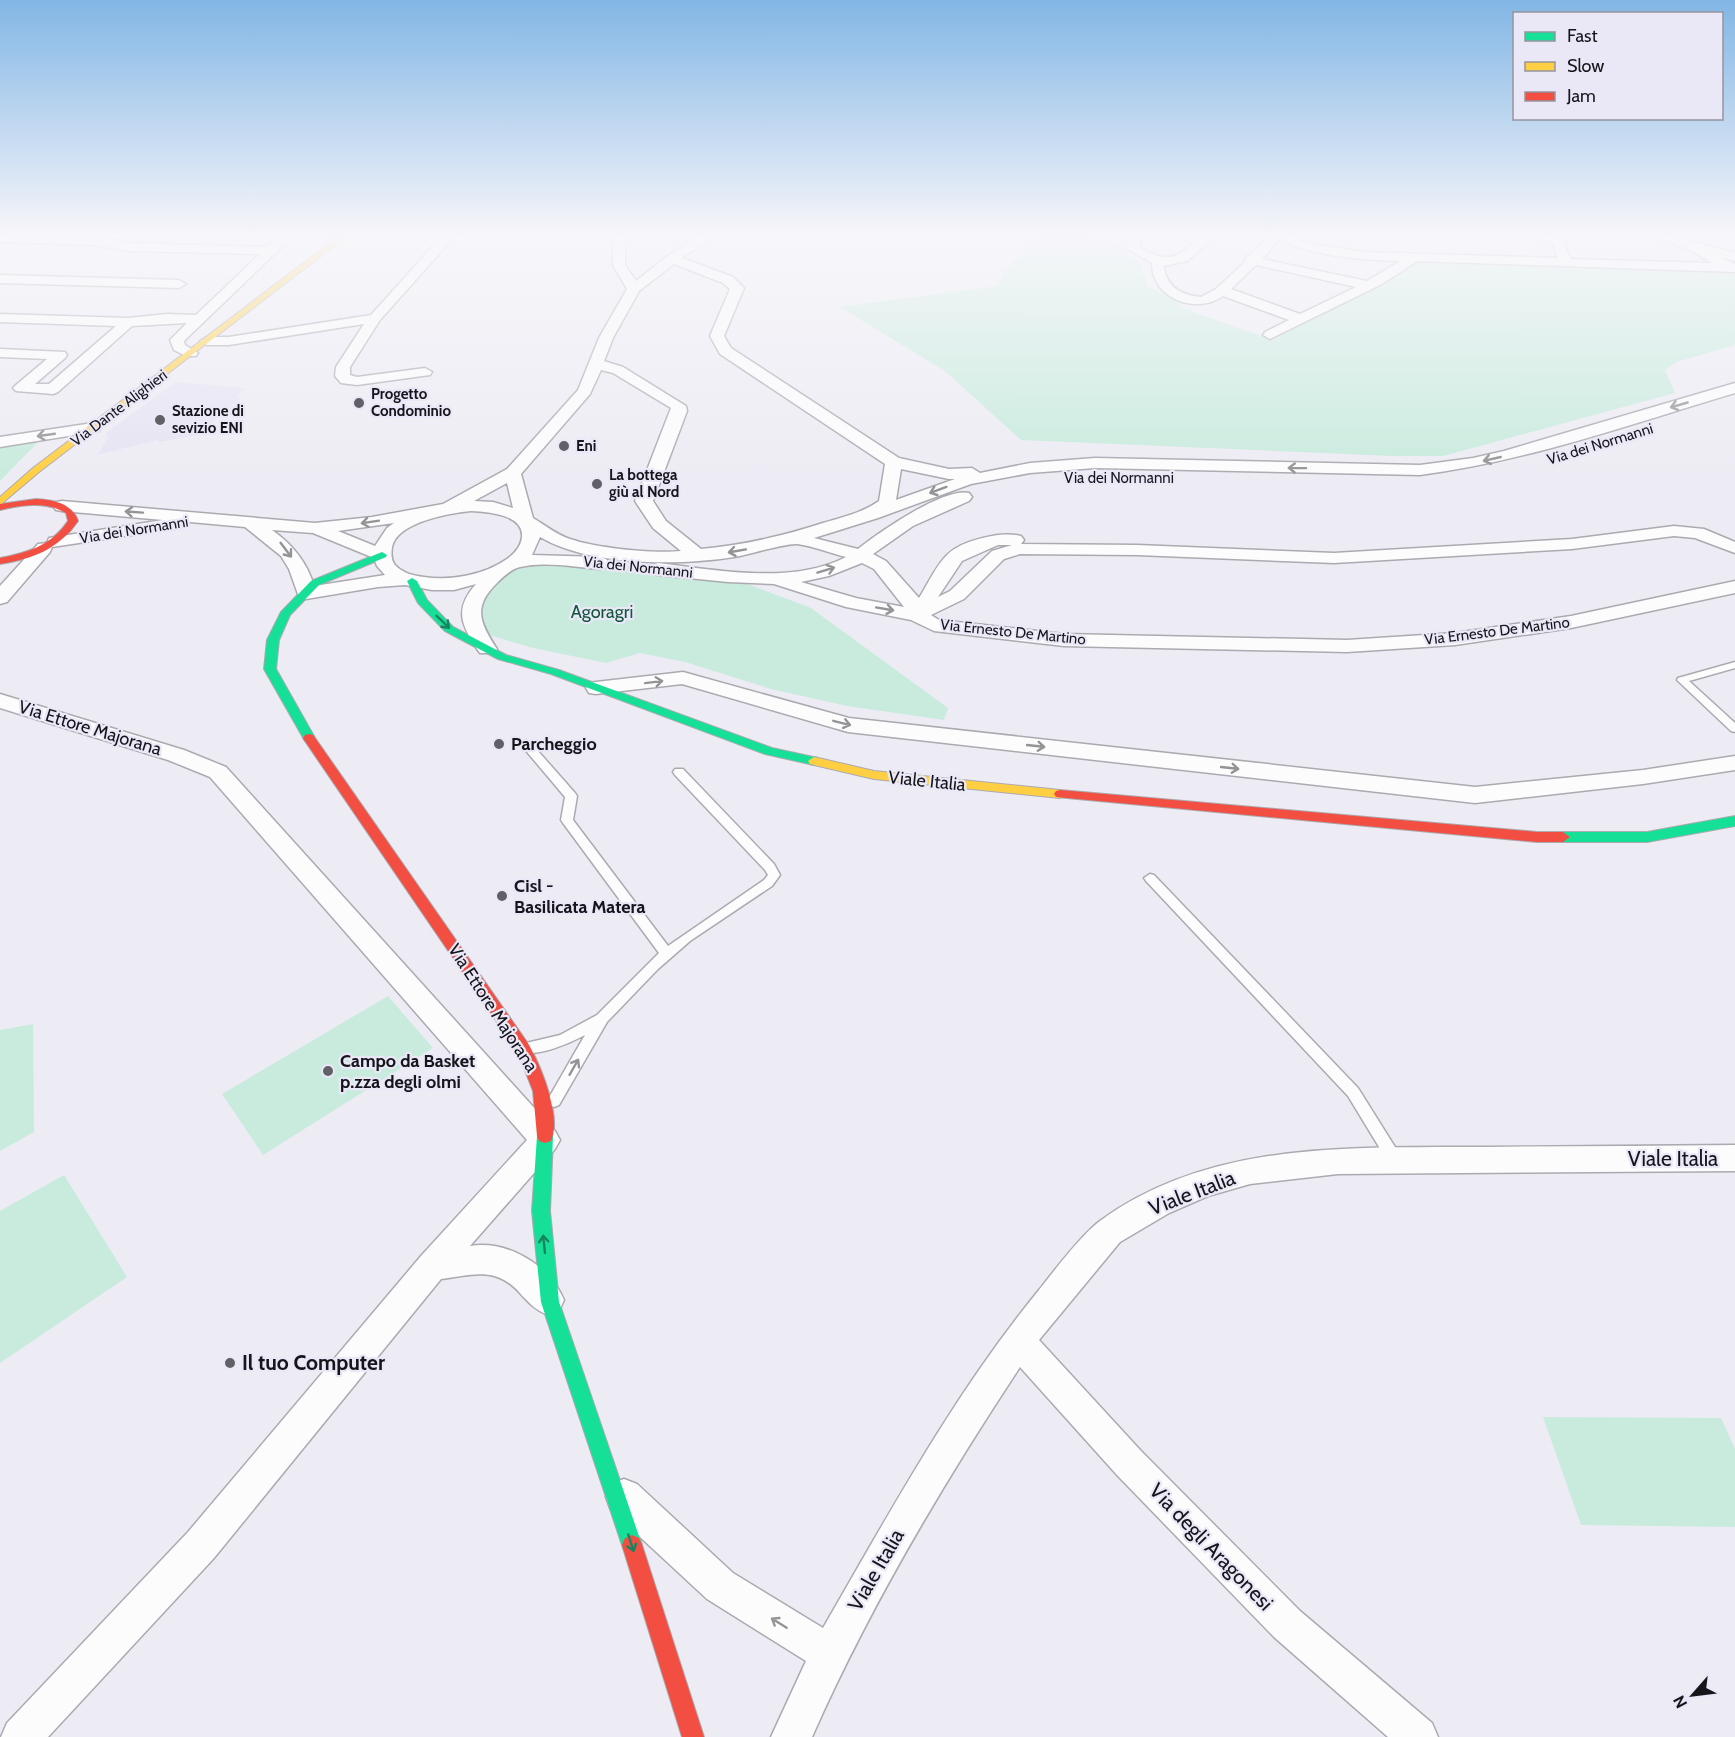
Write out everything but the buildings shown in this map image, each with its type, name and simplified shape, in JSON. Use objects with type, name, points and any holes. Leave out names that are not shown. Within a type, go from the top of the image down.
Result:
[{"type":"street","name":"Via Dante Alighieri","points":[[0,502],[36,470],[238,317]]},
{"type":"street","points":[[409,580],[386,566],[382,555],[384,543],[393,532],[408,521],[448,508],[513,473],[585,392],[606,338],[618,317]]},
{"type":"street","points":[[725,317],[717,336],[725,351],[894,462],[949,474],[998,472]]},
{"type":"street","points":[[1296,317],[1301,319]]},
{"type":"street","points":[[1270,335],[1305,317]]},
{"type":"street","points":[[0,318],[128,322],[167,318],[200,319]]},
{"type":"street","points":[[207,341],[229,341],[375,318]]},
{"type":"street","points":[[375,318],[344,367],[342,376],[346,380],[357,381],[425,372]]},
{"type":"street","points":[[191,353],[179,347],[177,340],[200,319]]},
{"type":"street","points":[[0,353],[60,355],[21,388],[53,388],[128,322]]},
{"type":"street","points":[[597,364],[618,370],[678,406],[679,411],[644,501],[655,520],[698,556]]},
{"type":"street","name":"Via dei Normanni","points":[[448,508],[493,507],[512,513],[563,543],[599,551],[669,558],[698,556],[732,552],[794,538],[872,514],[967,480],[998,472],[1095,463],[1420,470],[1473,463],[1508,455],[1735,388]]},
{"type":"street","name":"Via dei Normanni","points":[[515,562],[589,562],[690,573],[768,577],[810,575],[846,564],[890,533],[921,515],[962,497],[998,486],[1075,477],[1423,483],[1485,475],[1528,466],[1735,403]]},
{"type":"street","points":[[0,441],[93,428]]},
{"type":"street","points":[[872,514],[887,503],[894,462]]},
{"type":"street","points":[[36,470],[36,484],[42,502]]},
{"type":"street","points":[[488,649],[475,631],[470,610],[479,590],[498,572],[515,562],[525,552],[530,542],[531,533],[525,521],[513,473]]},
{"type":"street","points":[[0,507],[42,502],[62,506],[72,515],[73,521],[64,535],[50,545],[0,598]]},
{"type":"street","name":"Via dei Normanni","points":[[62,506],[315,528]]},
{"type":"street","points":[[315,528],[372,522],[448,508]]},
{"type":"street","name":"Via dei Normanni","points":[[50,545],[214,518]]},
{"type":"street","points":[[247,521],[281,543],[302,572],[306,592],[378,580],[454,584],[498,572]]},
{"type":"street","points":[[315,528],[382,555]]},
{"type":"street","name":"Via Ernesto De Martino","points":[[916,615],[957,595],[998,555],[1019,549],[1137,550],[1334,558],[1572,544],[1674,531],[1698,533],[1735,548]]},
{"type":"street","points":[[916,615],[955,557],[978,546],[997,540],[1102,537]]},
{"type":"street","points":[[794,538],[860,555],[880,565],[912,602],[916,615],[853,603],[768,577],[794,538]]},
{"type":"street","points":[[3,565],[50,545]]},
{"type":"street","name":"Via Ettore Majorana","points":[[382,555],[315,583],[306,592],[285,614],[273,640],[270,669],[313,746],[524,1049],[539,1077],[544,1098],[545,1128]]},
{"type":"street","name":"Viale Italia","points":[[409,580],[422,601],[449,629],[502,657],[555,672],[769,750],[874,775],[1035,792],[1537,837],[1647,837],[1735,821]]},
{"type":"street","name":"Via Ernesto De Martino","points":[[916,615],[934,625],[1064,640],[1347,646],[1455,639],[1571,622],[1735,587]]},
{"type":"street","name":"Viale Italia","points":[[596,688],[683,678],[848,725],[1475,795],[1643,777],[1735,763]]},
{"type":"street","name":"Via Ettore Majorana","points":[[0,701],[176,754],[218,772],[545,1128]]},
{"type":"street","points":[[21,1737],[201,1545],[545,1128]]},
{"type":"street","points":[[545,1128],[541,1211],[550,1302],[613,1487],[693,1737]]},
{"type":"street","name":"Viale Italia","points":[[791,1737],[829,1654],[945,1450],[1018,1341],[1064,1283],[1109,1232],[1158,1203],[1204,1184],[1250,1171],[1338,1161],[1735,1158]]},
{"type":"street","points":[[432,1266],[486,1258],[519,1269],[550,1302]]},
{"type":"street","name":"Via degli Aragonesi","points":[[1018,1341],[1129,1463],[1287,1624],[1418,1737]]},
{"type":"street","points":[[613,1487],[720,1586],[829,1654]]},
{"type":"lane","points":[[1735,666],[1682,680],[1735,729]]},
{"type":"lane","points":[[526,744],[571,796],[567,820],[666,953]]},
{"type":"lane","points":[[524,1049],[572,1038],[603,1018],[666,953],[768,883],[774,875],[770,867],[679,772]]},
{"type":"lane","points":[[1150,878],[1353,1092],[1395,1161]]},
{"type":"lane","points":[[545,1128],[603,1018]]},
{"type":"shaded area","points":[[176,382],[245,388],[237,397],[240,398],[197,435],[159,442],[158,440],[97,455],[108,439],[106,433]]},
{"type":"green space","points":[[856,317],[1208,317],[1273,340],[1316,317],[1735,317],[1735,345],[1676,362],[1665,370],[1675,393],[1443,456],[1392,456],[1021,440],[946,372]]},
{"type":"green space","points":[[38,442],[0,481],[0,448]]},
{"type":"green space","name":"Agoragri","points":[[515,562],[589,562],[724,575],[811,608],[948,708],[944,720],[847,706],[771,689],[685,662],[640,653],[606,663],[533,648],[475,631],[479,590]]},
{"type":"green space","name":"Campo da Basket p.zza degli olmi","points":[[388,996],[433,1048],[263,1155],[222,1094]]},
{"type":"green space","points":[[33,1024],[34,1132],[0,1151],[0,1030]]},
{"type":"green space","points":[[64,1175],[127,1277],[0,1363],[0,1211]]},
{"type":"green space","points":[[1543,1417],[1721,1418],[1735,1449],[1735,1527],[1581,1525]]},
{"type":"traffic: fast","points":[[309,738],[270,669],[273,640],[285,614],[315,583],[382,555]]},
{"type":"traffic: fast","points":[[412,581],[422,601],[449,629],[502,657],[555,672],[769,751],[814,761]]},
{"type":"traffic: fast","points":[[1563,837],[1647,837],[1735,821]]},
{"type":"traffic: fast","points":[[545,1136],[541,1211],[550,1302],[632,1545]]},
{"type":"traffic: slow","points":[[0,502],[36,470],[237,317]]},
{"type":"traffic: slow","points":[[814,761],[874,775],[1060,794]]},
{"type":"traffic: jam","points":[[0,507],[27,502],[54,504],[70,512],[73,521],[59,538],[42,550],[0,561]]},
{"type":"traffic: jam","points":[[309,738],[524,1049],[541,1091],[545,1136]]},
{"type":"traffic: jam","points":[[1060,794],[1537,837],[1563,837]]},
{"type":"traffic: jam","points":[[632,1545],[693,1737]]},
{"type":"place","name":"Progetto Condominio","points":[[359,403]]},
{"type":"place","name":"Stazione di sevizio ENI","points":[[160,420]]},
{"type":"place","name":"Eni","points":[[564,446]]},
{"type":"place","name":"La bottega giù al Nord","points":[[597,484]]},
{"type":"place","name":"Parcheggio","points":[[499,744]]},
{"type":"place","name":"Cisl - Basilicata Matera","points":[[502,896]]},
{"type":"place","name":"Campo da Basket p.zza degli olmi","points":[[328,1071]]},
{"type":"place","name":"Il tuo Computer","points":[[230,1363]]}]
